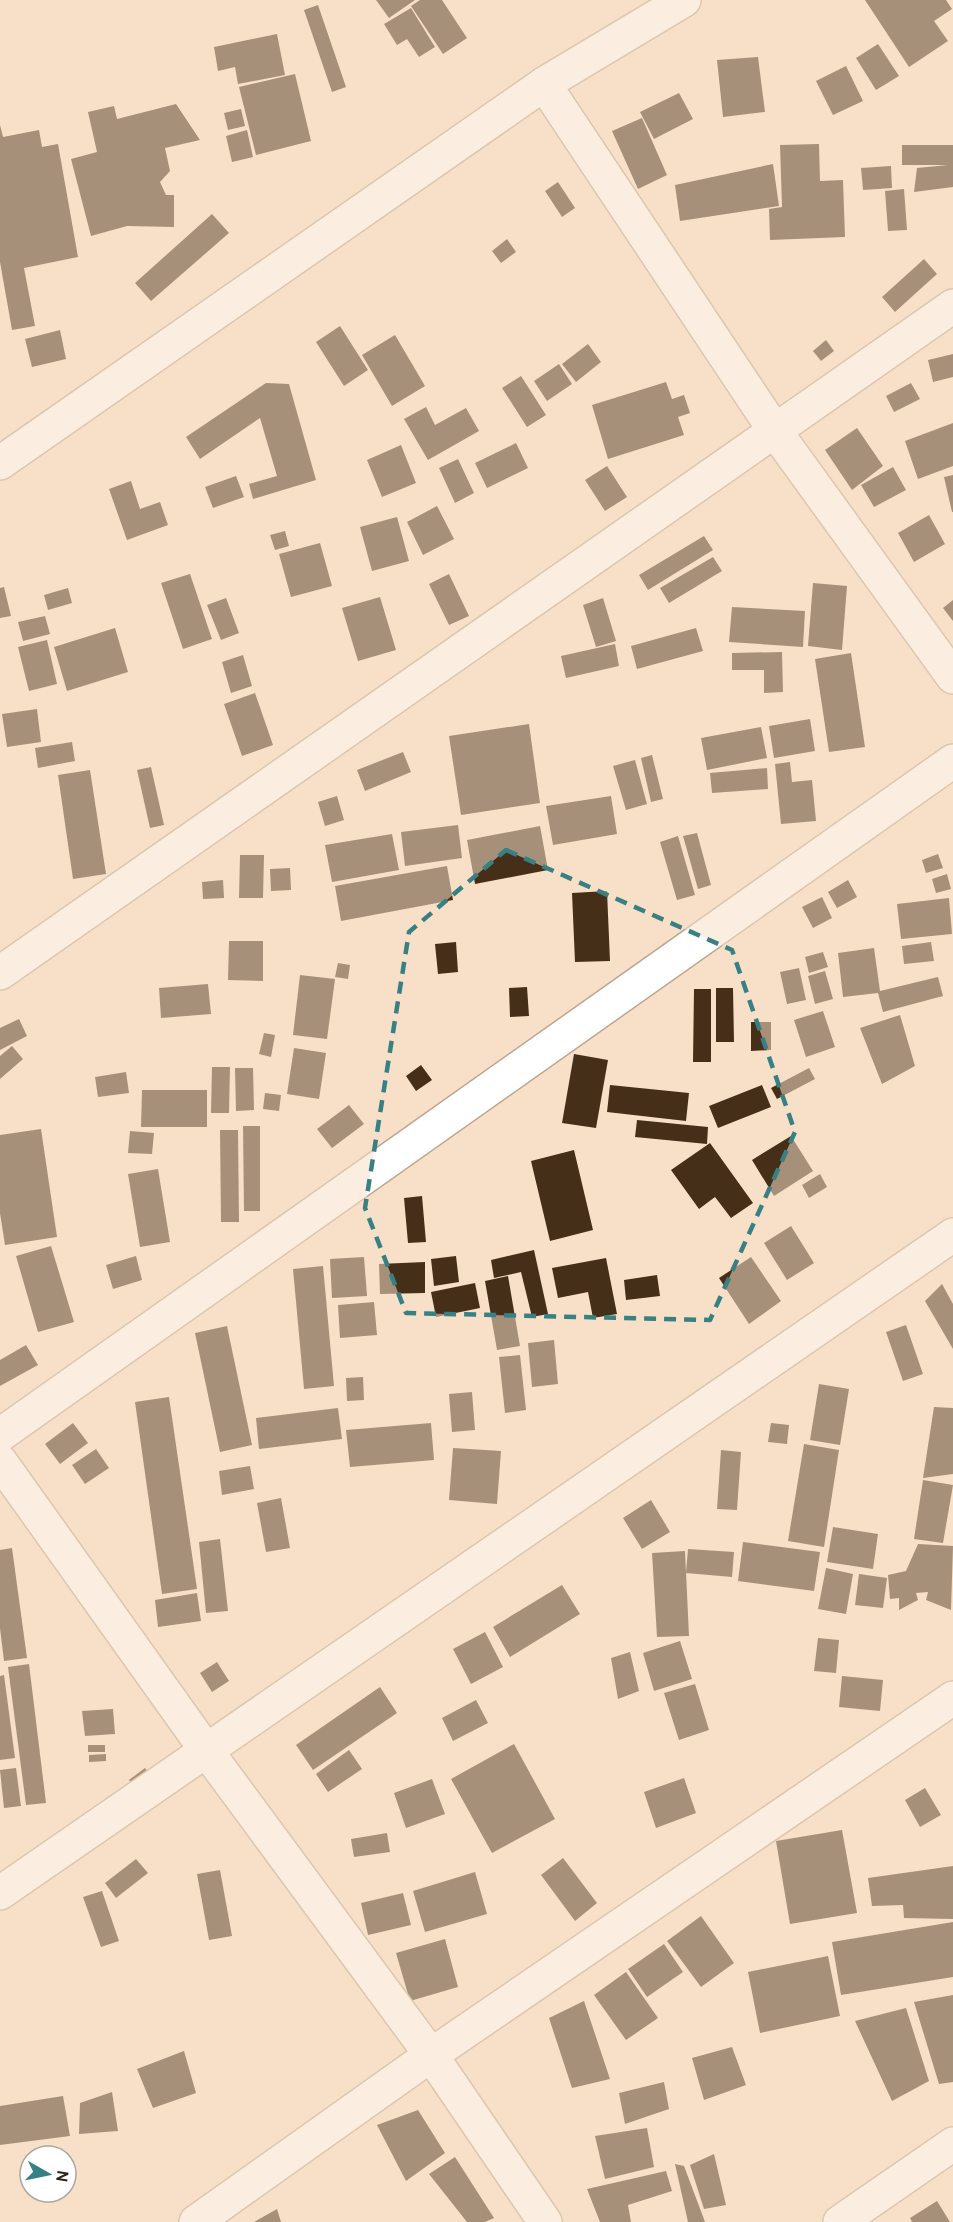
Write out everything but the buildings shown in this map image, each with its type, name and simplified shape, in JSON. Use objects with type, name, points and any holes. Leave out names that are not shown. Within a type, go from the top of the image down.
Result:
[{"type":"street","points":[[0,463],[544,84],[684,0]]},
{"type":"street","points":[[544,84],[775,431],[953,676]]},
{"type":"street","points":[[0,973],[953,306]]},
{"type":"street","points":[[0,1435],[953,761]]},
{"type":"street","points":[[0,1893],[953,1235]]},
{"type":"street","points":[[0,1461],[206,1750],[431,2055],[545,2222]]},
{"type":"street","points":[[196,2222],[431,2055],[953,1698]]},
{"type":"street","points":[[840,2222],[953,2144]]},
{"type":"highlighted area","points":[[506,850],[732,950],[795,1132],[710,1320],[406,1313],[365,1208],[409,932]]}]
